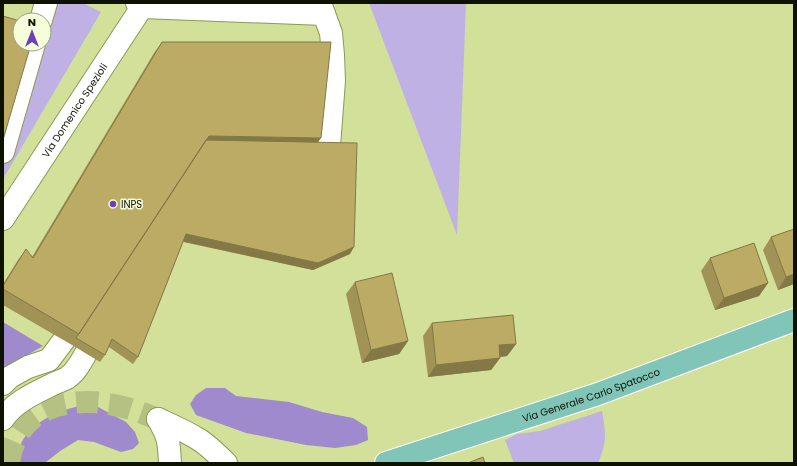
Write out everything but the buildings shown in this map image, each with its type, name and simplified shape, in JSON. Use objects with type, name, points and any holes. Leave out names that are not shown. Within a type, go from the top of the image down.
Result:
[{"type":"main road","name":"Via Generale Carlo Spatocco","points":[[386,463],[598,394],[794,320]]},
{"type":"street","points":[[139,5],[322,8],[331,33],[333,55],[332,104],[326,189]]},
{"type":"street","name":"Via Domenico Spezioli","points":[[6,208],[139,5]]},
{"type":"street","points":[[3,152],[32,52]]},
{"type":"street","points":[[3,384],[10,377],[28,367],[50,360],[64,340]]},
{"type":"street","points":[[3,419],[23,401],[68,377],[78,368],[86,353]]},
{"type":"street","points":[[170,463],[167,436],[158,419],[198,439],[213,450],[226,463]]},
{"type":"shaded area","points":[[51,3],[83,3],[101,12],[3,179],[3,162],[41,52],[52,52],[52,12],[48,12]]},
{"type":"shaded area","points":[[369,3],[466,3],[457,235]]},
{"type":"shaded area","points":[[3,322],[43,346],[29,354],[3,374]]},
{"type":"shaded area","points":[[206,388],[225,388],[236,396],[289,402],[322,412],[353,418],[367,427],[368,440],[356,445],[335,448],[306,445],[246,433],[196,415],[190,404],[196,395]]},
{"type":"shaded area","points":[[82,405],[98,407],[126,422],[135,432],[139,443],[133,449],[121,452],[94,442],[78,440],[46,462],[20,463],[21,444],[26,435],[34,427],[56,413]]},
{"type":"shaded area","points":[[602,411],[605,438],[598,463],[514,463],[505,440],[517,434],[540,431]]},
{"type":"tunnel","points":[[9,463],[12,448],[18,435],[26,425],[35,416],[58,405],[87,402],[103,403],[127,408],[158,419]]},
{"type":"place","name":"INPS","points":[[113,204]]}]
